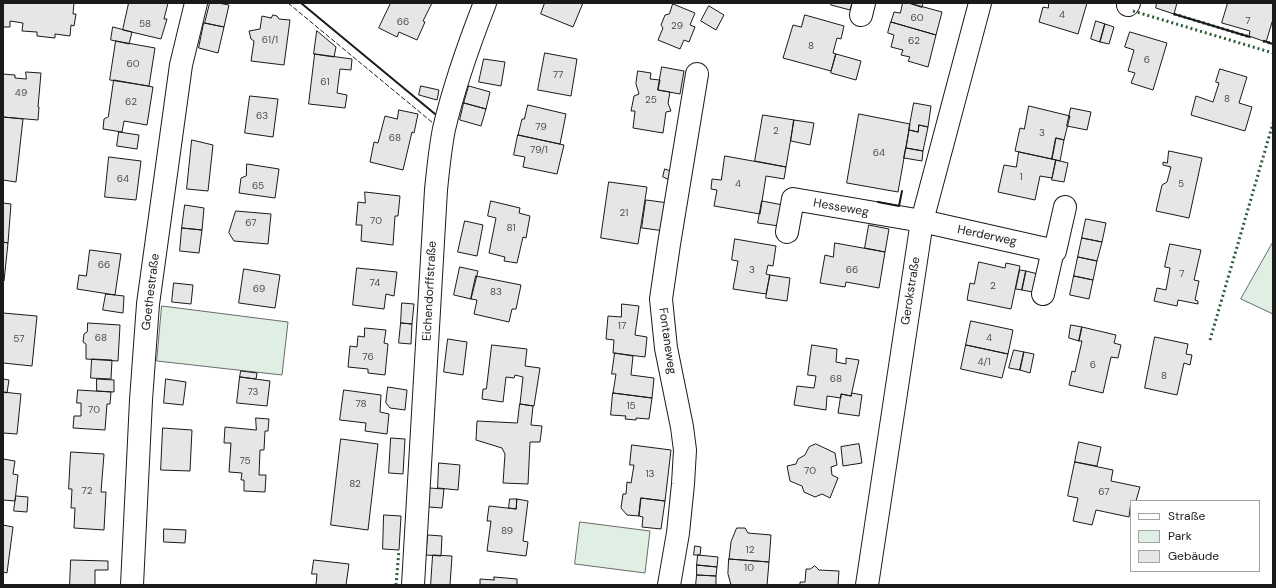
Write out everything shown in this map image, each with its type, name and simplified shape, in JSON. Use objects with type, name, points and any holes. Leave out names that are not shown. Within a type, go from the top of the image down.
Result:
[{"type":"street","name":"Goethestraße","points":[[132,585],[141,400],[148,304],[182,64],[196,3]]},
{"type":"street","name":"Eichendorffstraße","points":[[413,585],[439,159],[445,128],[458,79],[468,47],[485,3]]},
{"type":"street","name":"Gerokstraße","points":[[867,585],[922,221],[980,3]]},
{"type":"street","name":"Fontaneweg","points":[[669,585],[678,533],[685,450],[681,420],[666,348],[661,299],[697,74]]},
{"type":"street","name":"Hesseweg","points":[[788,232],[793,199],[922,221]]},
{"type":"street","points":[[1044,294],[1053,250],[1055,251],[1065,208]]},
{"type":"street","name":"Herderweg","points":[[922,221],[1053,250]]},
{"type":"green space","points":[[1273,242],[1273,314],[1241,299]]},
{"type":"green space","points":[[162,306],[288,322],[282,375],[157,361]]},
{"type":"green space","points":[[580,522],[650,531],[645,573],[575,564]]},
{"type":"building","points":[[3,3],[74,3],[73,14],[76,14],[74,26],[71,25],[70,36],[55,34],[55,38],[37,36],[37,32],[22,31],[23,23],[10,21],[10,27],[3,27]]},
{"type":"building","points":[[129,3],[168,3],[164,19],[167,19],[161,39],[123,30]]},
{"type":"building","points":[[210,3],[229,5],[224,27],[205,23]]},
{"type":"building","points":[[391,3],[432,3],[423,21],[425,22],[417,40],[399,32],[397,37],[379,28]]},
{"type":"building","points":[[545,3],[583,3],[573,27],[541,14]]},
{"type":"building","points":[[832,3],[852,3],[850,10],[831,5]]},
{"type":"building","points":[[903,3],[909,3],[942,12],[936,35],[891,22],[894,12],[900,13]]},
{"type":"building","points":[[909,3],[923,3],[922,7]]},
{"type":"building","points":[[1049,3],[1087,3],[1078,34],[1039,22],[1043,7],[1048,8]]},
{"type":"building","points":[[1157,3],[1177,3],[1174,14],[1156,8]]},
{"type":"building","points":[[1228,3],[1273,3],[1273,19],[1266,42],[1249,36],[1250,31],[1222,23]]},
{"type":"building","points":[[673,4],[695,13],[690,25],[695,27],[689,42],[684,40],[680,49],[658,40],[663,28],[661,25],[665,15],[669,14]]},
{"type":"building","points":[[709,6],[724,15],[716,30],[701,21]]},
{"type":"building","points":[[273,15],[277,16],[279,19],[290,20],[284,65],[251,61],[254,41],[251,39],[249,31],[260,29],[262,16],[271,18]]},
{"type":"building","points":[[805,15],[844,26],[841,39],[837,38],[833,53],[836,54],[831,71],[783,58],[793,25],[801,27]]},
{"type":"building","points":[[1096,21],[1105,24],[1100,42],[1091,39]]},
{"type":"building","points":[[891,22],[936,35],[928,67],[908,61],[910,57],[901,55],[903,50],[891,47],[894,35],[888,33]]},
{"type":"building","points":[[204,23],[224,27],[218,53],[199,48]]},
{"type":"building","points":[[1105,24],[1114,27],[1109,44],[1100,42]]},
{"type":"building","points":[[113,27],[132,32],[129,44],[111,40]]},
{"type":"building","points":[[317,31],[336,47],[334,57],[314,54]]},
{"type":"building","points":[[1130,32],[1167,43],[1153,90],[1131,83],[1135,73],[1128,71],[1134,50],[1125,47]]},
{"type":"building","points":[[116,41],[155,48],[149,86],[110,80]]},
{"type":"building","points":[[545,53],[577,59],[571,96],[538,90]]},
{"type":"building","points":[[315,54],[352,59],[351,70],[340,69],[337,93],[347,95],[345,108],[309,104]]},
{"type":"building","points":[[836,54],[861,61],[856,80],[831,73]]},
{"type":"building","points":[[484,59],[505,62],[501,86],[479,82]]},
{"type":"building","points":[[662,67],[684,71],[680,94],[658,90]]},
{"type":"building","points":[[1220,69],[1247,77],[1239,103],[1252,107],[1245,131],[1191,115],[1196,96],[1213,102],[1219,83],[1216,82]]},
{"type":"building","points":[[638,71],[651,73],[650,79],[660,80],[658,90],[670,92],[668,103],[671,111],[666,112],[663,133],[633,128],[635,111],[631,111],[634,96],[639,94],[636,84]]},
{"type":"building","points":[[26,72],[41,73],[38,120],[3,117],[3,74],[15,75],[15,78],[26,79]]},
{"type":"building","points":[[114,80],[153,87],[147,125],[124,121],[122,132],[103,129],[104,119],[108,117]]},
{"type":"building","points":[[421,86],[439,90],[437,100],[419,95]]},
{"type":"building","points":[[469,86],[490,92],[486,109],[464,103]]},
{"type":"building","points":[[250,96],[278,99],[273,137],[245,133]]},
{"type":"building","points":[[464,103],[486,109],[481,126],[460,120]]},
{"type":"building","points":[[914,103],[931,106],[928,127],[919,125],[918,132],[909,130]]},
{"type":"building","points":[[528,105],[566,114],[560,144],[518,135],[522,119],[524,119]]},
{"type":"building","points":[[1029,106],[1070,116],[1064,140],[1056,138],[1052,159],[1015,151],[1020,128],[1024,129]]},
{"type":"building","points":[[1071,108],[1091,112],[1087,130],[1067,126]]},
{"type":"building","points":[[399,110],[418,114],[403,170],[370,162],[374,142],[378,143],[385,116],[397,119]]},
{"type":"building","points":[[859,114],[910,124],[898,192],[847,183]]},
{"type":"building","points":[[763,115],[794,120],[786,167],[755,161]]},
{"type":"building","points":[[3,117],[23,119],[16,182],[3,180]]},
{"type":"building","points":[[794,120],[814,123],[810,145],[791,141]]},
{"type":"building","points":[[919,125],[928,127],[923,151],[906,148],[909,130],[918,132]]},
{"type":"building","points":[[119,132],[139,135],[137,149],[117,146]]},
{"type":"building","points":[[518,135],[564,145],[557,174],[523,167],[525,157],[514,155]]},
{"type":"building","points":[[1056,138],[1064,140],[1060,161],[1052,159]]},
{"type":"building","points":[[192,140],[213,145],[208,191],[187,189]]},
{"type":"building","points":[[906,148],[923,151],[922,161],[904,158]]},
{"type":"building","points":[[1169,151],[1202,158],[1189,218],[1156,211],[1162,185],[1167,182],[1171,167],[1163,165],[1163,162],[1167,163]]},
{"type":"building","points":[[1019,152],[1056,160],[1052,178],[1040,176],[1035,200],[998,192],[1004,165],[1016,167]]},
{"type":"building","points":[[725,156],[786,167],[784,179],[766,176],[760,214],[714,206],[717,190],[711,189],[712,179],[721,180]]},
{"type":"building","points":[[109,157],[141,161],[136,200],[105,197]]},
{"type":"building","points":[[1056,160],[1068,163],[1064,182],[1052,180]]},
{"type":"building","points":[[247,164],[279,169],[275,198],[239,193],[241,178],[246,176]]},
{"type":"building","points":[[665,169],[673,172],[670,180],[663,177]]},
{"type":"building","points":[[609,182],[647,187],[638,244],[601,238]]},
{"type":"building","points":[[365,192],[400,196],[398,216],[395,216],[393,245],[361,241],[362,225],[356,225],[358,202],[365,203]]},
{"type":"building","points":[[646,200],[669,203],[665,231],[642,228]]},
{"type":"building","points":[[491,201],[520,208],[519,213],[530,216],[526,238],[523,237],[517,263],[504,261],[505,257],[489,253],[496,218],[488,216]]},
{"type":"building","points":[[762,201],[783,205],[779,226],[758,223]]},
{"type":"building","points":[[3,203],[11,204],[8,243],[3,242]]},
{"type":"building","points":[[185,205],[204,208],[202,230],[182,228]]},
{"type":"building","points":[[236,211],[271,214],[268,244],[234,241],[229,233]]},
{"type":"building","points":[[1086,219],[1106,223],[1102,242],[1082,238]]},
{"type":"building","points":[[465,221],[483,225],[477,256],[458,252]]},
{"type":"building","points":[[869,225],[889,229],[885,252],[865,248]]},
{"type":"building","points":[[182,228],[202,230],[199,253],[180,251]]},
{"type":"building","points":[[1082,238],[1102,242],[1097,261],[1078,257]]},
{"type":"building","points":[[735,239],[776,246],[773,266],[768,265],[766,274],[770,275],[766,294],[733,289],[738,261],[732,260]]},
{"type":"building","points":[[3,242],[8,243],[4,281],[3,281]]},
{"type":"building","points":[[835,243],[885,252],[879,288],[846,282],[845,287],[820,283],[825,255],[833,257]]},
{"type":"building","points":[[1170,244],[1201,250],[1194,280],[1199,281],[1195,300],[1198,301],[1198,304],[1178,300],[1177,306],[1154,301],[1157,288],[1166,290],[1170,268],[1165,267]]},
{"type":"building","points":[[90,250],[121,254],[115,295],[77,289],[79,275],[86,276]]},
{"type":"building","points":[[1078,257],[1097,261],[1093,280],[1074,276]]},
{"type":"building","points":[[979,262],[1005,268],[1006,263],[1020,266],[1011,309],[967,300],[970,283],[974,284]]},
{"type":"building","points":[[460,267],[478,271],[471,299],[454,295]]},
{"type":"building","points":[[357,268],[397,272],[394,296],[386,294],[384,309],[353,305]]},
{"type":"building","points":[[244,269],[280,275],[275,308],[239,303]]},
{"type":"building","points":[[1020,270],[1026,271],[1022,290],[1016,289]]},
{"type":"building","points":[[1026,271],[1042,275],[1038,293],[1022,290]]},
{"type":"building","points":[[770,275],[790,278],[787,301],[766,298]]},
{"type":"building","points":[[476,276],[521,285],[516,309],[512,309],[509,322],[474,314],[477,300],[471,299]]},
{"type":"building","points":[[1074,276],[1093,280],[1089,299],[1070,295]]},
{"type":"building","points":[[174,283],[193,285],[191,304],[172,302]]},
{"type":"building","points":[[106,294],[124,296],[123,313],[103,310]]},
{"type":"building","points":[[402,303],[414,304],[412,324],[401,323]]},
{"type":"building","points":[[622,304],[639,306],[635,335],[647,337],[645,357],[613,353],[614,340],[606,339],[608,316],[621,317]]},
{"type":"building","points":[[3,313],[37,316],[32,366],[3,363]]},
{"type":"building","points":[[971,321],[1013,330],[1008,354],[966,345]]},
{"type":"building","points":[[88,323],[120,325],[118,361],[86,359],[86,344],[83,342],[84,334],[87,332]]},
{"type":"building","points":[[401,323],[412,324],[411,344],[399,343]]},
{"type":"building","points":[[1071,325],[1082,327],[1079,341],[1069,338]]},
{"type":"building","points":[[1082,327],[1116,335],[1114,343],[1121,345],[1118,358],[1111,357],[1103,393],[1069,385],[1072,371],[1075,372],[1082,341],[1079,341]]},
{"type":"building","points":[[365,328],[386,330],[384,343],[388,344],[385,375],[368,373],[368,369],[348,367],[350,346],[357,347],[358,336],[364,337]]},
{"type":"building","points":[[1155,337],[1188,344],[1186,354],[1192,355],[1190,365],[1184,363],[1177,395],[1145,388]]},
{"type":"building","points":[[448,339],[467,342],[463,375],[444,372]]},
{"type":"building","points":[[492,345],[527,349],[525,366],[540,368],[534,406],[520,404],[523,377],[515,375],[514,378],[506,377],[503,402],[482,399],[483,389],[486,389]]},
{"type":"building","points":[[812,345],[837,349],[836,362],[846,364],[846,358],[859,360],[851,396],[841,394],[841,398],[827,396],[826,410],[794,405],[797,386],[814,388],[816,376],[808,375]]},
{"type":"building","points":[[966,345],[1008,354],[1002,378],[961,369]]},
{"type":"building","points":[[1014,350],[1024,352],[1020,370],[1009,368]]},
{"type":"building","points":[[1024,352],[1034,354],[1030,373],[1020,370]]},
{"type":"building","points":[[615,353],[633,356],[631,375],[654,378],[652,398],[613,393],[616,374],[612,374]]},
{"type":"building","points":[[92,359],[112,360],[111,379],[91,378]]},
{"type":"building","points":[[241,371],[257,373],[256,379],[240,377]]},
{"type":"building","points":[[240,377],[270,381],[267,406],[237,403]]},
{"type":"building","points":[[3,379],[9,380],[7,393],[3,392]]},
{"type":"building","points":[[97,379],[114,380],[114,392],[97,391]]},
{"type":"building","points":[[166,379],[186,382],[183,405],[164,403]]},
{"type":"building","points":[[388,387],[407,390],[405,410],[390,408],[386,403]]},
{"type":"building","points":[[78,390],[111,392],[110,404],[107,404],[105,430],[73,428],[74,416],[81,416],[81,403],[77,403]]},
{"type":"building","points":[[344,390],[381,395],[380,412],[389,414],[387,434],[365,431],[366,423],[340,420]]},
{"type":"building","points":[[3,392],[21,394],[17,434],[3,433]]},
{"type":"building","points":[[613,393],[652,398],[649,419],[625,419],[626,416],[611,415]]},
{"type":"building","points":[[852,393],[862,395],[859,416],[838,413],[841,394],[851,396]]},
{"type":"building","points":[[520,404],[533,406],[531,425],[542,426],[540,442],[530,442],[528,484],[503,483],[505,454],[502,448],[476,440],[477,421],[517,423]]},
{"type":"building","points":[[256,418],[269,419],[268,431],[265,431],[264,450],[260,450],[259,475],[266,475],[265,492],[244,491],[244,480],[241,480],[242,473],[229,472],[231,443],[224,443],[225,427],[256,430]]},
{"type":"building","points":[[163,428],[192,430],[190,471],[161,470]]},
{"type":"building","points":[[391,438],[405,439],[403,474],[389,473]]},
{"type":"building","points":[[341,439],[378,444],[368,530],[331,525]]},
{"type":"building","points":[[1079,442],[1101,447],[1097,466],[1075,462]]},
{"type":"building","points":[[816,444],[835,453],[837,465],[831,467],[832,475],[838,478],[830,498],[822,494],[815,497],[804,492],[802,486],[790,481],[787,466],[796,464],[798,459],[805,455],[809,447]]},
{"type":"building","points":[[859,444],[862,463],[843,466],[841,447]]},
{"type":"building","points":[[632,445],[671,450],[665,501],[641,498],[639,516],[627,515],[621,508],[623,494],[626,494],[627,482],[631,483],[634,465],[630,465]]},
{"type":"building","points":[[71,452],[104,454],[101,492],[106,492],[104,530],[74,528],[75,508],[71,508],[72,489],[69,489]]},
{"type":"building","points":[[3,459],[15,461],[13,474],[18,475],[15,501],[3,500]]},
{"type":"building","points":[[1075,462],[1113,470],[1111,481],[1140,487],[1136,500],[1130,500],[1129,517],[1096,510],[1092,525],[1073,521],[1078,498],[1068,496]]},
{"type":"building","points":[[439,463],[460,465],[458,490],[438,488]]},
{"type":"building","points":[[430,488],[444,489],[442,508],[429,507]]},
{"type":"building","points":[[16,496],[28,497],[27,512],[14,511]]},
{"type":"building","points":[[641,498],[665,501],[661,529],[642,527],[643,517],[639,516]]},
{"type":"building","points":[[510,499],[517,499],[516,509],[509,508]]},
{"type":"building","points":[[517,499],[528,501],[523,541],[528,542],[526,556],[487,551],[491,521],[487,521],[489,506],[516,509]]},
{"type":"building","points":[[384,515],[401,516],[399,550],[383,549]]},
{"type":"building","points":[[3,525],[13,527],[7,573],[3,572]]},
{"type":"building","points":[[737,528],[745,528],[748,533],[771,535],[769,562],[729,559],[731,542]]},
{"type":"building","points":[[164,529],[186,530],[185,543],[164,542]]},
{"type":"building","points":[[428,535],[442,536],[441,556],[426,555]]},
{"type":"building","points":[[695,546],[701,547],[700,555],[694,555]]},
{"type":"building","points":[[433,555],[452,556],[450,585],[431,585]]},
{"type":"building","points":[[698,555],[718,557],[717,567],[697,565]]},
{"type":"building","points":[[729,559],[769,562],[767,585],[731,585],[728,574]]},
{"type":"building","points":[[71,560],[108,561],[108,570],[95,570],[95,585],[70,585]]},
{"type":"building","points":[[314,560],[349,564],[346,585],[316,585],[317,574],[312,574]]},
{"type":"building","points":[[697,565],[717,567],[716,576],[697,575]]},
{"type":"building","points":[[815,566],[819,570],[839,571],[838,585],[800,585],[800,582],[805,582],[806,569],[810,569]]},
{"type":"building","points":[[697,575],[716,576],[716,585],[696,585]]},
{"type":"building","points":[[494,577],[517,579],[517,585],[480,585],[480,579],[494,580]]},
{"type":"hedge","points":[[1133,11],[1273,53]]},
{"type":"hedge","points":[[1174,14],[1250,37]]},
{"type":"hedge","points":[[1263,41],[1273,44]]},
{"type":"hedge","points":[[1210,340],[1273,123]]},
{"type":"hedge","points":[[396,585],[399,550]]},
{"type":"fence","points":[[288,3],[433,123]]},
{"type":"wall","points":[[301,3],[435,114]]},
{"type":"wall","points":[[1174,14],[1250,37]]},
{"type":"wall","points":[[1264,41],[1273,44]]},
{"type":"wall","points":[[878,202],[899,206],[902,191]]}]
